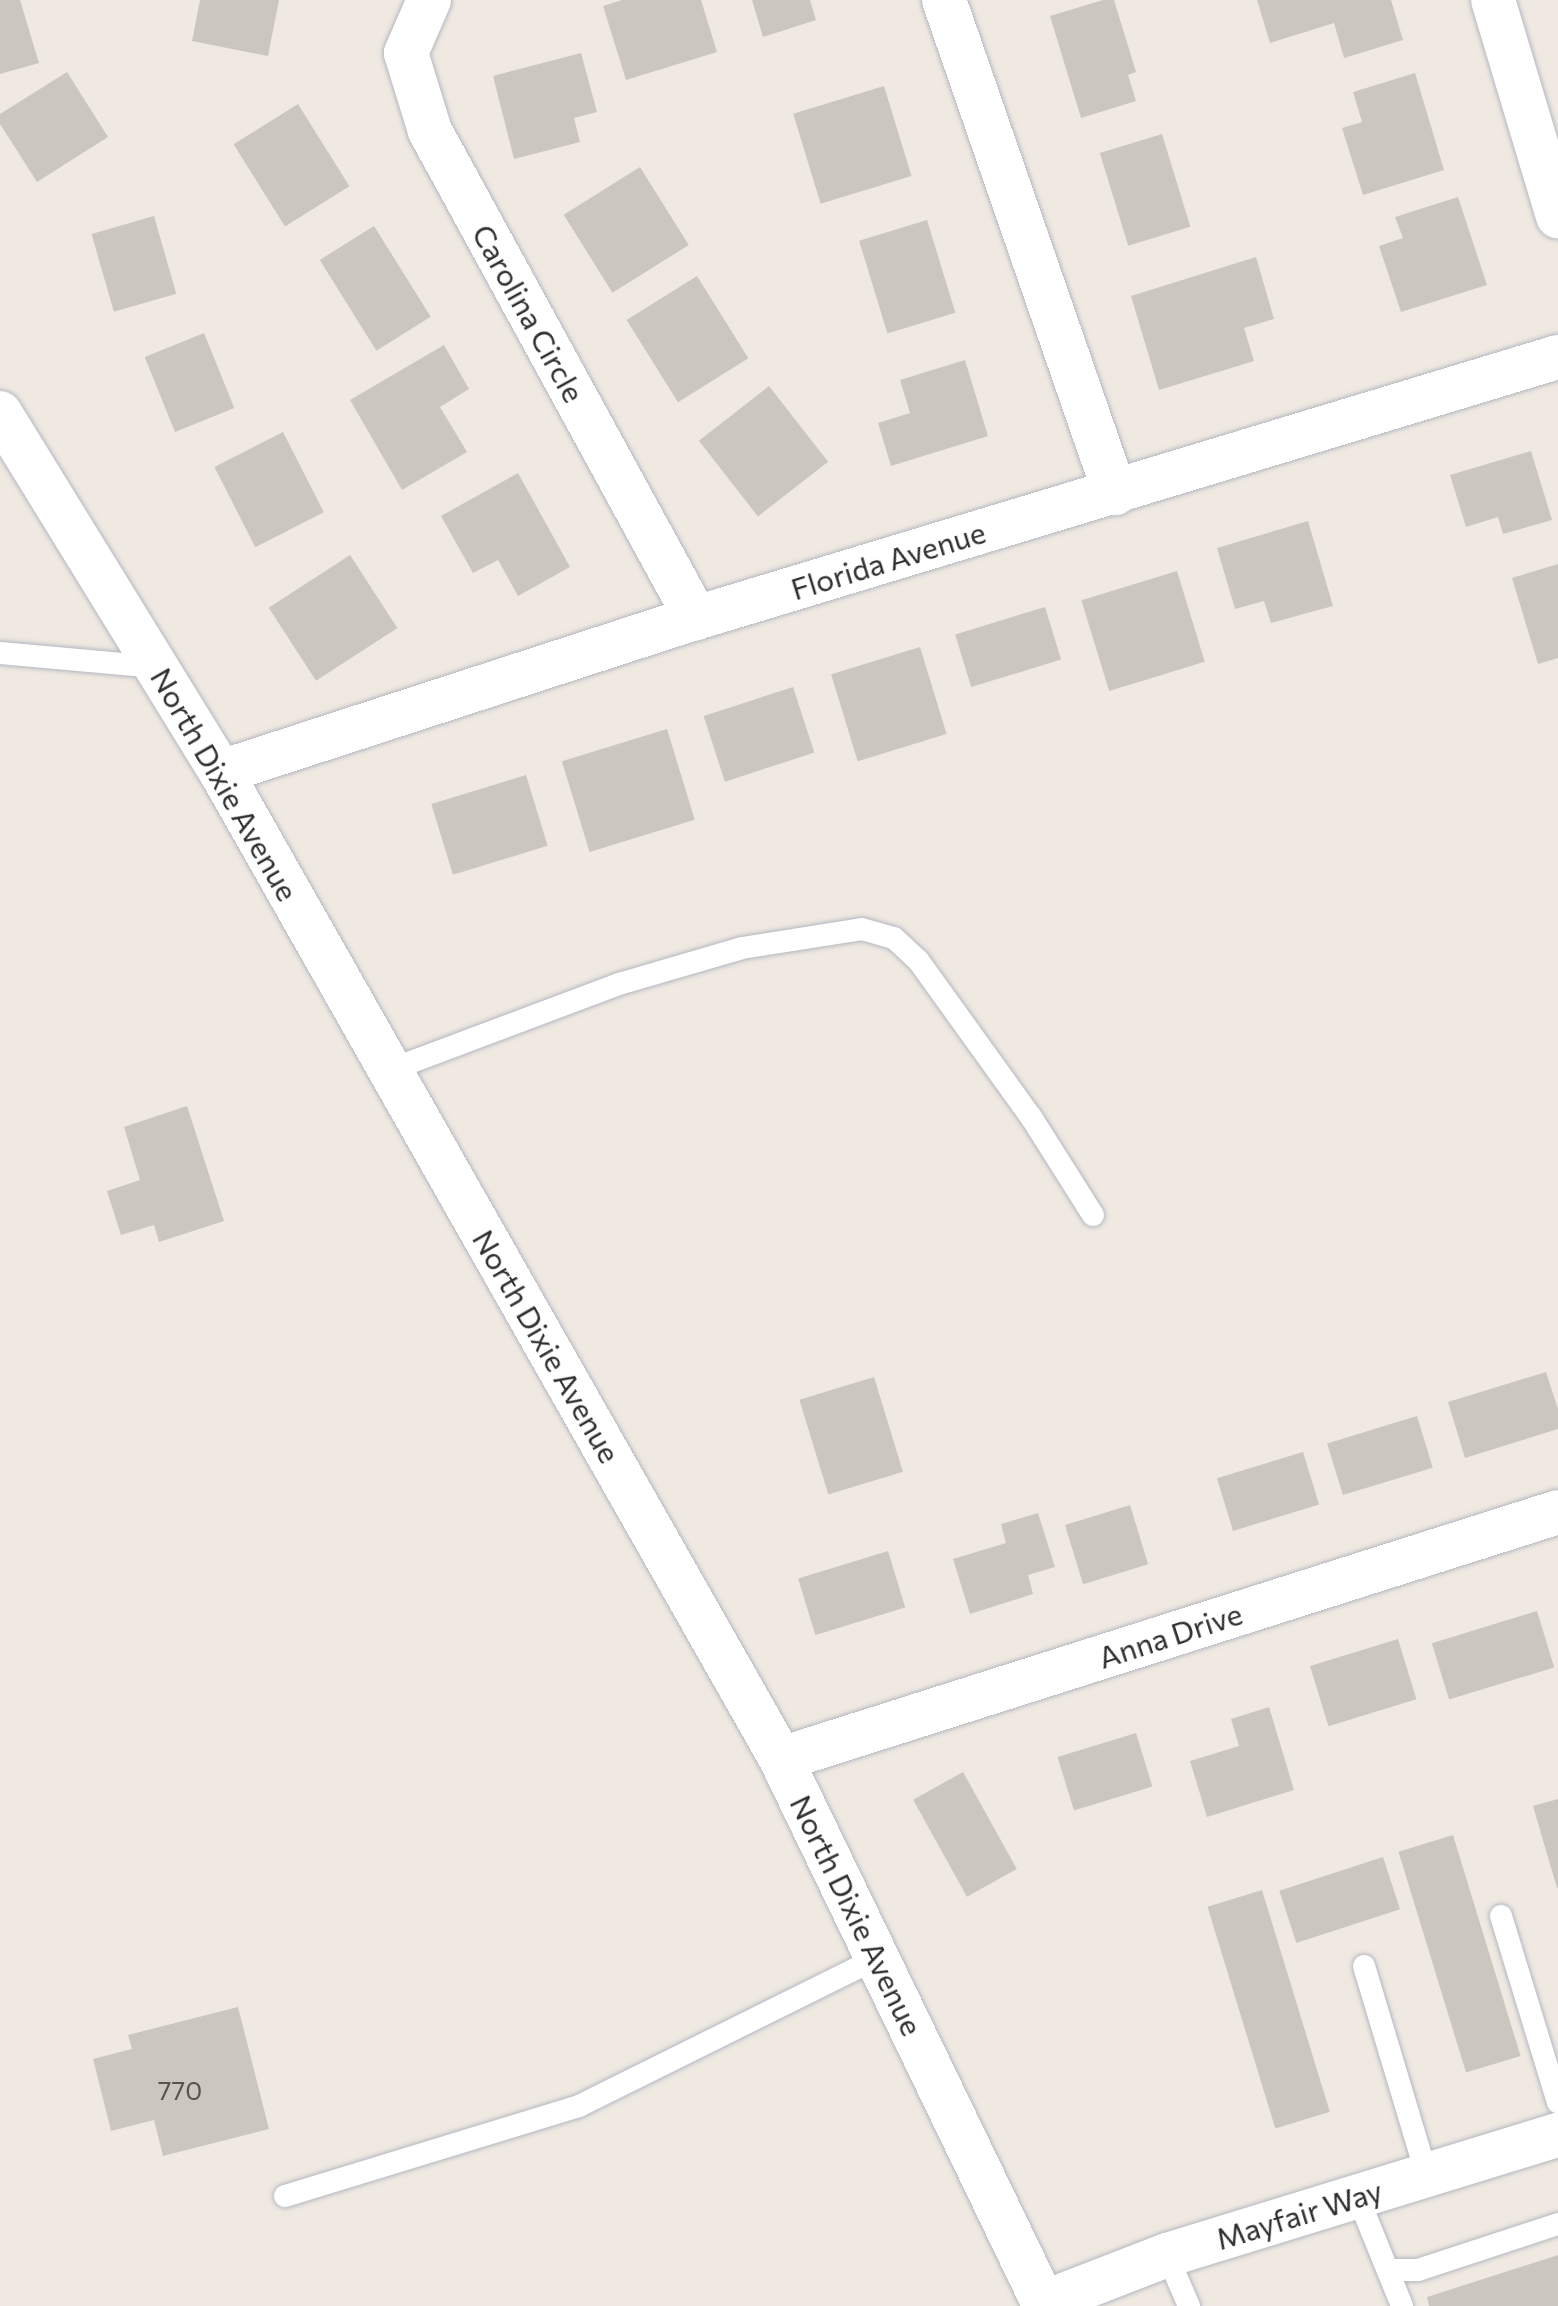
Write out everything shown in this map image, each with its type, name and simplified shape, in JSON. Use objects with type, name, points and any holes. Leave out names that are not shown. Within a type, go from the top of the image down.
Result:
[{"type":"street","name":"Carolina Circle","points":[[429,0],[406,53],[430,131],[696,618]]},
{"type":"street","points":[[944,0],[1115,493]]},
{"type":"street","points":[[1493,0],[1558,216]]},
{"type":"street","name":"Florida Avenue","points":[[221,772],[696,618],[1558,357]]},
{"type":"street","name":"North Dixie Avenue","points":[[0,413],[221,772],[781,1759],[1044,2305]]},
{"type":"street","name":"Anna Drive","points":[[781,1759],[1558,1512]]},
{"type":"street","name":"Mayfair Way","points":[[1044,2305],[1167,2255],[1558,2135]]},
{"type":"lane","points":[[0,653],[156,667]]},
{"type":"lane","points":[[390,1070],[619,984],[742,948],[862,929],[894,938],[918,960],[1031,1117],[1093,1215]]},
{"type":"lane","points":[[1501,1916],[1558,2103]]},
{"type":"lane","points":[[285,2196],[579,2106],[877,1958]]},
{"type":"lane","points":[[1364,1966],[1427,2176]]},
{"type":"lane","points":[[1357,2195],[1390,2270],[1402,2306]]},
{"type":"lane","points":[[1390,2270],[1418,2270],[1558,2224]]},
{"type":"lane","points":[[1167,2255],[1189,2306]]},
{"type":"building","points":[[0,0],[20,0],[39,63],[0,74]]},
{"type":"building","points":[[200,0],[279,0],[268,56],[192,41]]},
{"type":"building","points":[[622,0],[701,0],[717,52],[626,80],[603,6]]},
{"type":"building","points":[[752,0],[810,0],[816,20],[763,37]]},
{"type":"building","points":[[1103,0],[1114,0],[1136,72],[1128,75],[1136,101],[1081,118],[1050,16]]},
{"type":"building","points":[[1257,0],[1391,0],[1403,40],[1344,58],[1334,23],[1270,43]]},
{"type":"building","points":[[581,53],[597,112],[574,118],[580,142],[514,159],[493,76]]},
{"type":"building","points":[[67,72],[108,137],[37,182],[0,124],[0,114]]},
{"type":"building","points":[[1415,73],[1444,170],[1363,195],[1342,128],[1362,122],[1353,92]]},
{"type":"building","points":[[884,86],[911,176],[821,204],[793,114]]},
{"type":"building","points":[[298,104],[349,186],[285,227],[234,144]]},
{"type":"building","points":[[1162,134],[1190,227],[1128,246],[1100,153]]},
{"type":"building","points":[[640,167],[689,245],[612,293],[564,215]]},
{"type":"building","points":[[1458,197],[1487,285],[1401,312],[1379,246],[1403,238],[1395,217]]},
{"type":"building","points":[[154,216],[176,294],[114,312],[92,234]]},
{"type":"building","points":[[927,220],[955,313],[887,334],[859,241]]},
{"type":"building","points":[[374,226],[431,317],[376,351],[320,260]]},
{"type":"building","points":[[1256,257],[1274,319],[1244,328],[1254,361],[1159,390],[1131,296]]},
{"type":"building","points":[[697,276],[748,358],[678,402],[627,320]]},
{"type":"building","points":[[204,333],[234,408],[175,432],[145,357]]},
{"type":"building","points":[[444,345],[469,389],[440,407],[467,452],[402,490],[350,400]]},
{"type":"building","points":[[965,360],[988,436],[891,466],[878,423],[910,413],[900,380]]},
{"type":"building","points":[[769,386],[828,462],[758,516],[699,441]]},
{"type":"building","points":[[283,432],[324,512],[255,547],[214,467]]},
{"type":"building","points":[[1531,451],[1552,520],[1503,534],[1498,517],[1466,527],[1450,475]]},
{"type":"building","points":[[518,473],[570,567],[518,596],[498,560],[473,573],[441,516]]},
{"type":"building","points":[[1308,521],[1333,606],[1271,623],[1264,601],[1235,609],[1217,548]]},
{"type":"building","points":[[350,555],[397,628],[316,681],[269,608]]},
{"type":"building","points":[[1558,564],[1558,658],[1538,664],[1512,578]]},
{"type":"building","points":[[1177,571],[1205,662],[1109,691],[1081,600]]},
{"type":"building","points":[[1045,607],[1061,660],[971,687],[955,634]]},
{"type":"building","points":[[920,647],[947,734],[858,761],[831,674]]},
{"type":"building","points":[[793,687],[814,753],[725,782],[704,716]]},
{"type":"building","points":[[667,729],[695,820],[590,852],[562,761]]},
{"type":"building","points":[[526,775],[548,846],[453,875],[431,804]]},
{"type":"building","points":[[187,1106],[224,1221],[159,1242],[154,1225],[121,1235],[107,1191],[140,1180],[124,1127]]},
{"type":"building","points":[[1546,1372],[1558,1409],[1558,1429],[1465,1458],[1448,1402]]},
{"type":"building","points":[[874,1377],[903,1472],[828,1494],[799,1400]]},
{"type":"building","points":[[1417,1416],[1433,1468],[1343,1495],[1327,1443]]},
{"type":"building","points":[[1303,1452],[1319,1505],[1233,1531],[1217,1478]]},
{"type":"building","points":[[1130,1505],[1148,1564],[1083,1584],[1065,1525]]},
{"type":"building","points":[[1038,1513],[1055,1567],[1028,1575],[1033,1594],[970,1614],[953,1559],[1006,1543],[1001,1524]]},
{"type":"building","points":[[888,1551],[905,1607],[815,1635],[798,1578]]},
{"type":"building","points":[[1537,1611],[1554,1667],[1449,1700],[1432,1643]]},
{"type":"building","points":[[1398,1639],[1416,1699],[1328,1726],[1310,1666]]},
{"type":"building","points":[[1269,1707],[1294,1790],[1207,1817],[1190,1761],[1239,1746],[1231,1719]]},
{"type":"building","points":[[1136,1733],[1152,1787],[1074,1811],[1058,1757]]},
{"type":"building","points":[[963,1772],[1017,1869],[967,1897],[913,1800]]},
{"type":"building","points":[[1558,1799],[1558,1888],[1557,1888],[1533,1806]]},
{"type":"building","points":[[1453,1835],[1521,2056],[1466,2073],[1398,1852]]},
{"type":"building","points":[[1383,1857],[1400,1909],[1296,1943],[1279,1891]]},
{"type":"building","points":[[1262,1890],[1330,2112],[1275,2129],[1207,1907]]},
{"type":"building","points":[[238,2007],[269,2129],[163,2156],[154,2120],[111,2131],[93,2059],[132,2049],[128,2035]]},
{"type":"building","points":[[1558,2255],[1558,2306],[1429,2306],[1427,2297]]}]
